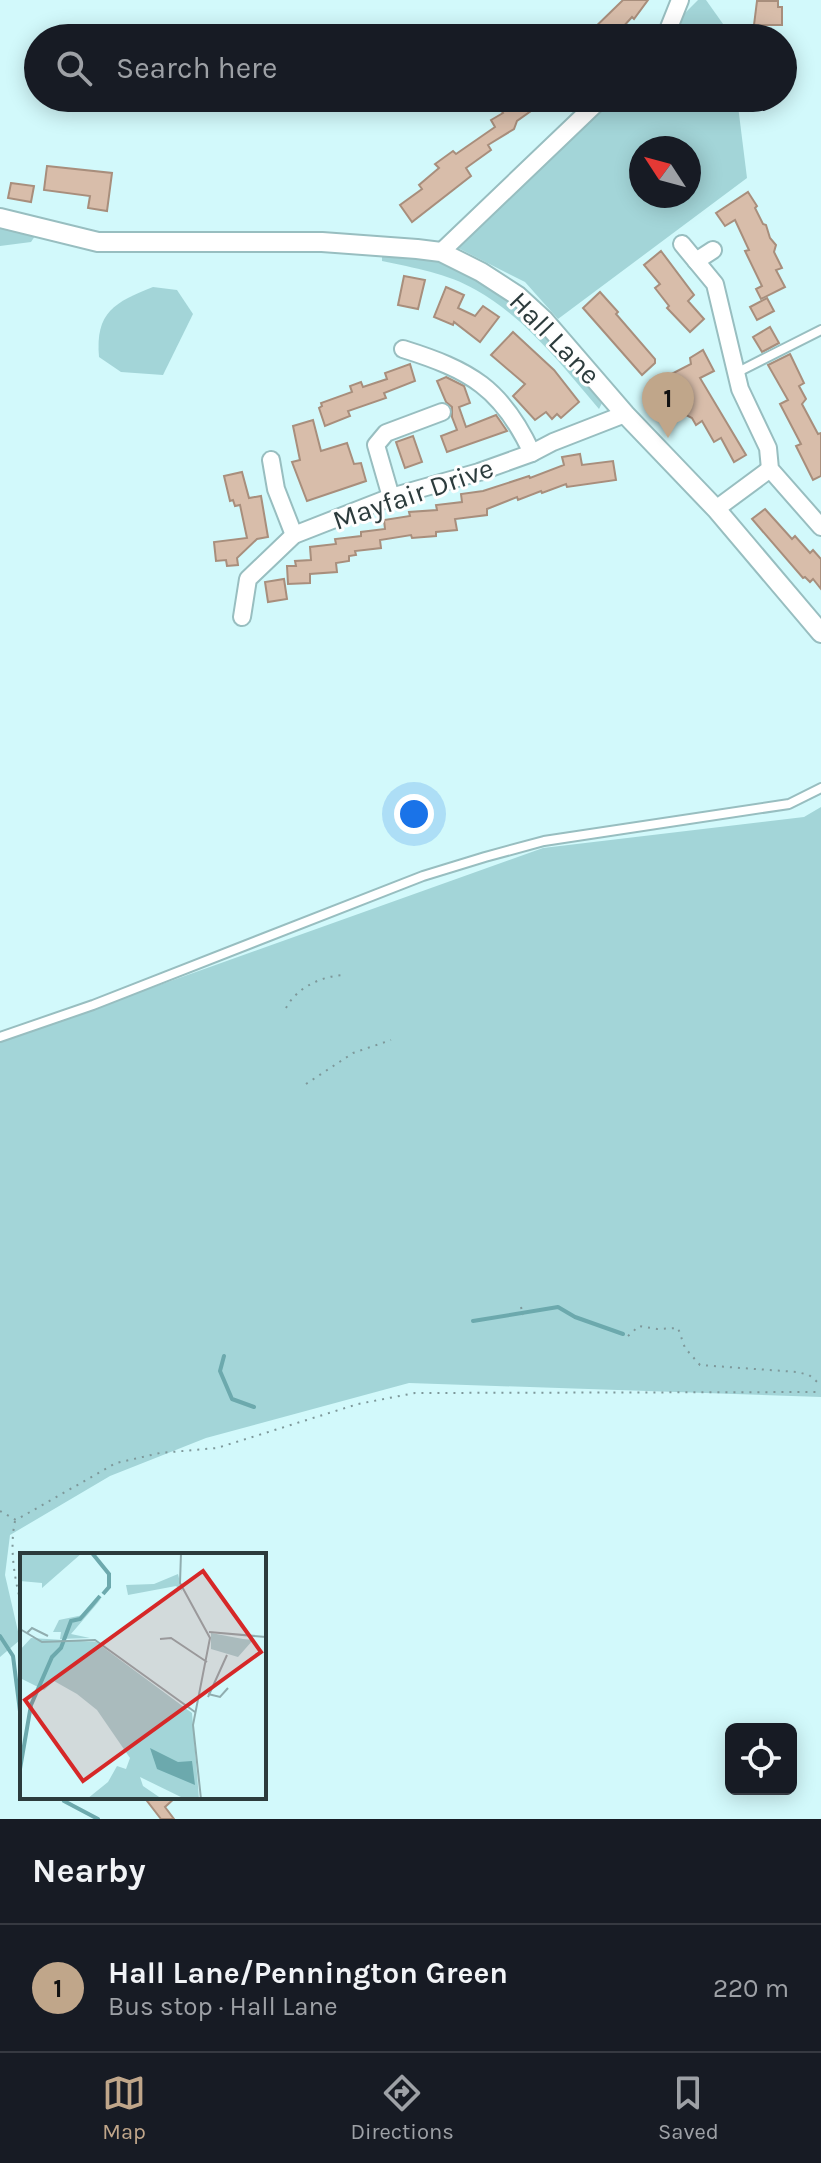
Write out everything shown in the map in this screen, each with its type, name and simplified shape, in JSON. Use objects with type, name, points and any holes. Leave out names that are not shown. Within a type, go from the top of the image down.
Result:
[{"type":"street","points":[[670,24],[680,0]]},
{"type":"street","points":[[441,252],[587,112]]},
{"type":"street","name":"Hall Lane","points":[[0,218],[98,242],[322,242],[441,252],[481,272],[518,296],[571,349],[625,414],[716,509],[821,633]]},
{"type":"street","points":[[682,244],[715,284],[740,389],[768,448],[770,469],[821,527]]},
{"type":"street","points":[[696,261],[713,250]]},
{"type":"street","points":[[403,349],[448,363],[490,389],[518,423],[532,453]]},
{"type":"street","points":[[391,497],[376,445],[386,433],[442,412]]},
{"type":"street","name":"Mayfair Drive","points":[[242,617],[248,579],[294,535],[391,497],[532,453],[625,414]]},
{"type":"street","points":[[271,460],[276,489],[294,535]]},
{"type":"street","points":[[716,509],[770,469]]},
{"type":"lane","points":[[738,372],[821,330]]},
{"type":"lane","points":[[0,1037],[93,1005],[423,876],[544,841],[789,804],[821,788]]},
{"type":"path","points":[[286,1008],[299,991],[319,980],[344,975]]},
{"type":"path","points":[[306,1084],[353,1053],[391,1040]]},
{"type":"path","points":[[521,1307],[523,1315]]},
{"type":"path","points":[[628,1336],[639,1326],[678,1328],[685,1348],[700,1365],[797,1372],[809,1375],[821,1385]]},
{"type":"path","points":[[20,1598],[14,1569],[13,1532],[16,1520],[116,1463],[160,1453],[217,1448],[358,1404],[415,1393],[821,1392]]},
{"type":"path","points":[[0,1511],[16,1520]]},
{"type":"shaded area","points":[[698,0],[706,0],[723,24],[676,24]]},
{"type":"shaded area","points":[[597,112],[739,112],[747,178],[558,319],[525,282],[456,247]]},
{"type":"shaded area","points":[[0,226],[35,236],[31,242],[0,246]]},
{"type":"shaded area","points":[[382,250],[459,268],[500,290],[532,318],[603,401],[599,409],[543,344],[494,301],[454,279],[382,261]]},
{"type":"shaded area","points":[[153,287],[177,290],[193,314],[163,375],[121,372],[99,357],[100,329],[104,319],[118,304]]},
{"type":"shaded area","points":[[821,807],[821,1397],[409,1383],[206,1438],[110,1476],[10,1535],[5,1575],[20,1640],[0,1657],[0,1042],[543,848],[804,817]]},
{"type":"building","points":[[623,0],[648,0],[634,19],[632,17],[626,24],[598,24]]},
{"type":"building","points":[[757,1],[778,1],[778,7],[782,7],[782,24],[754,24]]},
{"type":"building","points":[[530,112],[517,121],[514,129],[488,145],[491,150],[466,168],[471,176],[412,222],[400,205],[422,189],[419,185],[439,168],[435,164],[453,151],[456,154],[495,127],[491,120],[503,113]]},
{"type":"building","points":[[47,166],[112,173],[107,211],[88,208],[90,196],[44,190]]},
{"type":"building","points":[[11,183],[34,186],[31,202],[8,198]]},
{"type":"building","points":[[748,192],[776,245],[774,252],[782,268],[776,270],[785,287],[761,299],[756,289],[762,286],[745,251],[749,250],[735,220],[725,226],[716,213]]},
{"type":"building","points":[[661,251],[694,295],[688,301],[704,319],[690,332],[667,308],[669,306],[655,288],[660,284],[644,265]]},
{"type":"building","points":[[404,276],[425,280],[418,309],[398,305]]},
{"type":"building","points":[[446,287],[464,295],[458,308],[475,316],[483,306],[499,317],[480,342],[454,322],[453,325],[434,317]]},
{"type":"building","points":[[600,292],[655,359],[655,363],[642,375],[583,308]]},
{"type":"building","points":[[767,298],[774,311],[757,320],[750,307]]},
{"type":"building","points":[[770,327],[779,343],[762,352],[753,337]]},
{"type":"building","points":[[513,332],[554,370],[579,402],[561,418],[557,414],[552,419],[546,412],[535,420],[513,396],[525,384],[491,355]]},
{"type":"building","points":[[703,350],[714,371],[700,378],[746,455],[734,462],[721,438],[714,442],[702,421],[696,425],[692,418],[682,413],[684,383],[662,393],[656,382],[691,364],[690,358]]},
{"type":"building","points":[[790,354],[804,383],[799,386],[806,399],[802,404],[818,434],[821,433],[821,476],[813,480],[796,446],[801,444],[780,404],[788,400],[768,365]]},
{"type":"building","points":[[410,364],[415,381],[384,393],[386,398],[348,411],[350,416],[325,426],[319,408],[321,403],[352,392],[350,386],[361,382],[363,387],[387,379],[385,373]]},
{"type":"building","points":[[446,377],[464,386],[470,403],[459,407],[466,427],[496,415],[507,431],[447,452],[441,436],[457,430],[452,407],[446,402],[437,381]]},
{"type":"building","points":[[313,420],[321,451],[347,443],[354,464],[361,463],[366,481],[307,501],[292,462],[300,460],[293,426]]},
{"type":"building","points":[[413,436],[422,462],[405,468],[396,442]]},
{"type":"building","points":[[580,454],[582,465],[613,461],[616,480],[567,487],[566,484],[518,500],[517,497],[487,509],[487,515],[455,519],[457,530],[436,532],[436,536],[412,538],[411,535],[380,540],[381,548],[355,551],[356,555],[349,556],[349,561],[336,563],[337,572],[310,574],[310,583],[288,584],[287,566],[296,566],[295,561],[311,560],[310,547],[336,544],[335,539],[385,529],[384,520],[410,516],[409,512],[437,510],[436,505],[462,502],[461,494],[530,478],[564,465],[562,457]]},
{"type":"building","points":[[242,472],[249,498],[261,496],[268,537],[257,539],[237,558],[238,565],[227,566],[226,560],[216,561],[214,542],[247,538],[240,505],[235,506],[233,500],[230,501],[224,476]]},
{"type":"building","points":[[765,509],[792,539],[795,536],[810,553],[813,550],[821,559],[821,589],[813,579],[810,582],[803,578],[752,519]]},
{"type":"building","points":[[284,579],[287,599],[268,602],[265,582]]},
{"type":"building","points":[[146,1799],[174,1799],[165,1807],[174,1819],[161,1819]]},
{"type":"waterway","points":[[473,1321],[558,1307],[575,1317],[623,1334]]},
{"type":"waterway","points":[[224,1356],[220,1371],[232,1399],[254,1407]]},
{"type":"waterway","points":[[0,1636],[13,1656],[20,1711]]},
{"type":"waterway","points":[[63,1799],[98,1819]]},
{"type":"place","name":"Hall Lane/Pennington Green","points":[[668,438]]}]
